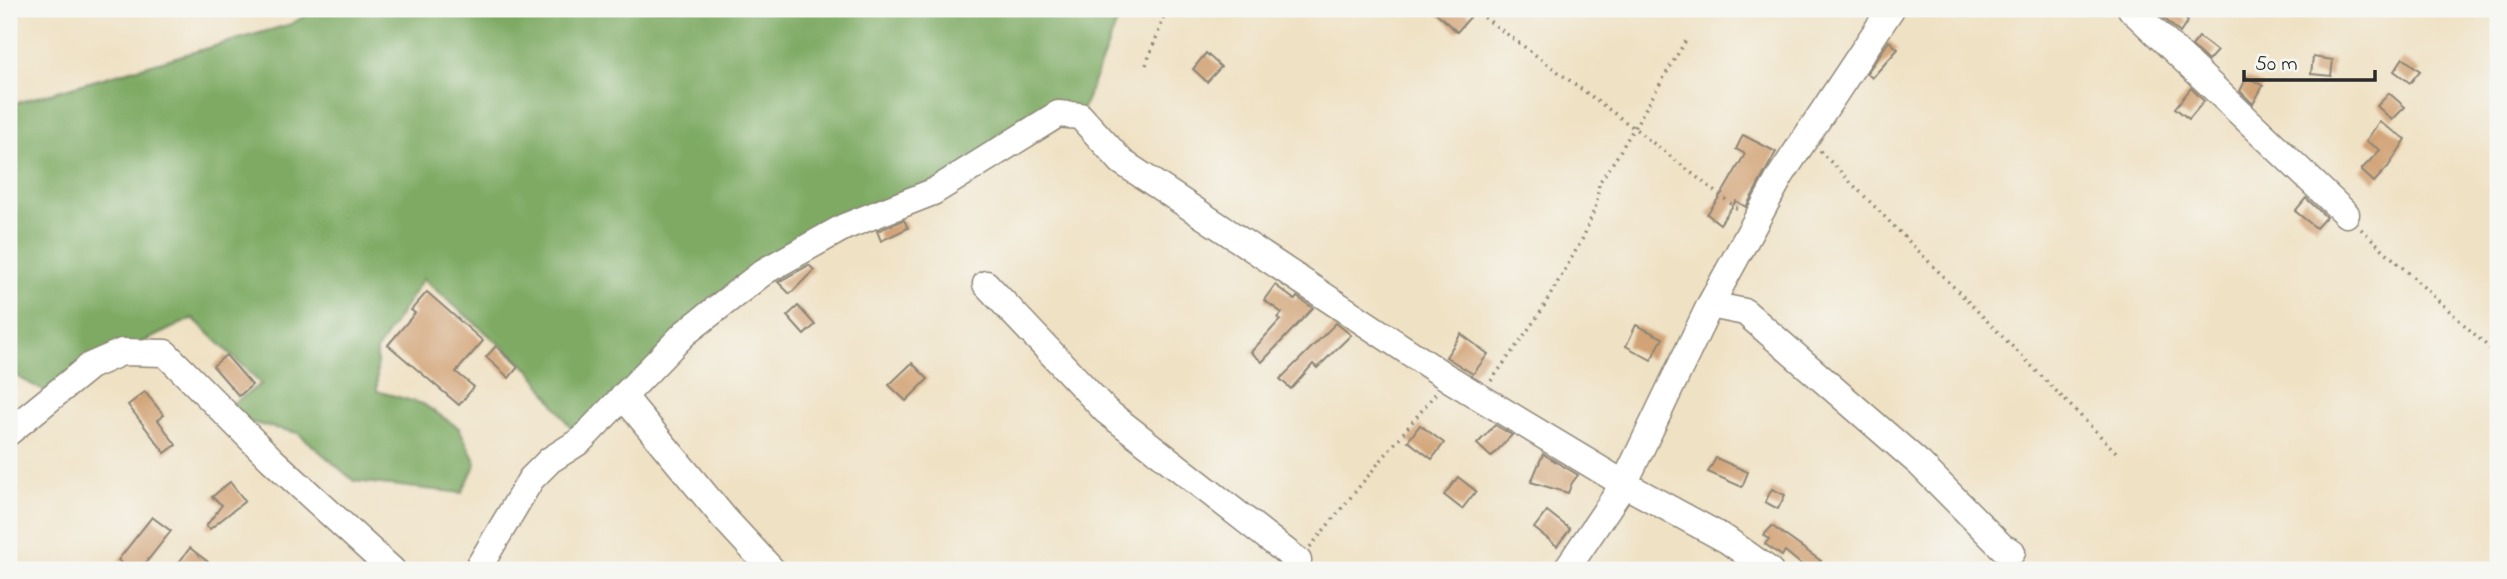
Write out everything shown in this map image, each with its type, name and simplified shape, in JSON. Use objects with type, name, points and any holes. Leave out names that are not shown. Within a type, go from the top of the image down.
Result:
[{"type":"street","points":[[1566,570],[1624,484],[1710,305],[1782,175],[1891,9]]},
{"type":"street","points":[[2132,9],[2346,214]]},
{"type":"street","points":[[477,570],[531,479],[550,460],[580,441],[685,333],[765,271],[844,227],[933,192],[1058,114],[1080,116],[1122,162],[1448,377],[1624,484],[1727,540],[1769,570]]},
{"type":"street","points":[[986,284],[1106,411],[1298,561]]},
{"type":"street","points":[[1710,305],[1745,312],[1920,464],[2002,547],[2012,552]]},
{"type":"street","points":[[9,432],[90,366],[122,352],[165,353],[272,460],[392,570]]},
{"type":"street","points":[[623,396],[724,519],[772,570]]},
{"type":"path","points":[[1146,65],[1167,9]]},
{"type":"path","points":[[1473,9],[1756,222]]},
{"type":"path","points":[[1480,397],[1540,313],[1583,238],[1597,203],[1599,183],[1686,40]]},
{"type":"path","points":[[1805,138],[1831,161],[2118,454]]},
{"type":"path","points":[[2346,214],[2498,356]]},
{"type":"path","points":[[1298,561],[1448,377]]},
{"type":"green space","points":[[317,9],[1115,9],[1119,17],[1080,116],[765,271],[580,441],[531,371],[423,279],[377,350],[377,391],[423,404],[459,428],[476,463],[462,493],[354,481],[298,433],[244,421],[222,411],[261,384],[193,318],[122,352],[53,396],[9,372],[9,105],[291,24]]},
{"type":"building","points":[[1432,9],[1463,9],[1471,16],[1457,32]]},
{"type":"building","points":[[2154,9],[2172,9],[2188,21],[2180,33]]},
{"type":"building","points":[[2199,37],[2217,51],[2208,61],[2192,46]]},
{"type":"building","points":[[1889,41],[1898,49],[1872,78],[1867,73]]},
{"type":"building","points":[[1206,53],[1221,67],[1207,82],[1193,69]]},
{"type":"building","points":[[2313,57],[2333,60],[2331,76],[2311,74]]},
{"type":"building","points":[[2403,58],[2420,71],[2410,83],[2394,71]]},
{"type":"building","points":[[2247,77],[2263,86],[2253,104],[2240,91]]},
{"type":"building","points":[[2191,88],[2204,101],[2189,119],[2175,108]]},
{"type":"building","points":[[2389,93],[2405,107],[2392,120],[2377,106]]},
{"type":"building","points":[[2379,122],[2406,139],[2388,167],[2374,182],[2361,170],[2380,150],[2366,141]]},
{"type":"building","points":[[1743,135],[1776,152],[1746,207],[1736,201],[1720,224],[1707,214],[1745,154],[1736,149]]},
{"type":"building","points":[[2306,198],[2326,217],[2316,228],[2295,211]]},
{"type":"building","points":[[904,220],[908,228],[881,241],[877,231]]},
{"type":"building","points":[[809,265],[814,270],[790,294],[778,282]]},
{"type":"building","points":[[1275,285],[1295,300],[1297,297],[1313,308],[1262,362],[1251,352],[1280,320],[1278,318],[1282,313],[1264,300]]},
{"type":"building","points":[[427,292],[483,341],[456,372],[474,387],[459,405],[388,345],[415,313],[411,310]]},
{"type":"building","points":[[798,306],[815,325],[804,335],[787,316]]},
{"type":"building","points":[[1336,323],[1351,335],[1317,368],[1313,364],[1291,389],[1280,379]]},
{"type":"building","points":[[1636,325],[1663,338],[1651,360],[1626,346]]},
{"type":"building","points":[[1461,334],[1488,354],[1473,374],[1446,357]]},
{"type":"building","points":[[496,346],[518,367],[509,378],[486,357]]},
{"type":"building","points":[[226,355],[252,385],[239,396],[213,366]]},
{"type":"building","points":[[912,363],[928,379],[906,401],[889,385]]},
{"type":"building","points":[[145,392],[164,415],[158,420],[176,445],[165,453],[128,405]]},
{"type":"building","points":[[1420,425],[1444,443],[1432,459],[1408,441]]},
{"type":"building","points":[[1495,425],[1512,435],[1491,457],[1477,444]]},
{"type":"building","points":[[1543,454],[1578,475],[1568,493],[1531,482]]},
{"type":"building","points":[[1716,458],[1748,472],[1742,487],[1708,472]]},
{"type":"building","points":[[1458,477],[1476,491],[1462,509],[1444,495]]},
{"type":"building","points":[[230,482],[245,501],[210,529],[206,526],[222,505],[212,497]]},
{"type":"building","points":[[1772,489],[1785,495],[1778,509],[1765,502]]},
{"type":"building","points":[[1547,511],[1570,529],[1557,546],[1534,528]]},
{"type":"building","points":[[152,517],[171,531],[140,570],[130,570],[118,560]]},
{"type":"building","points":[[1772,526],[1821,561],[1813,570],[1808,570],[1785,551],[1782,556],[1765,544],[1769,539],[1764,535]]},
{"type":"building","points":[[190,548],[208,562],[201,570],[173,570]]}]
